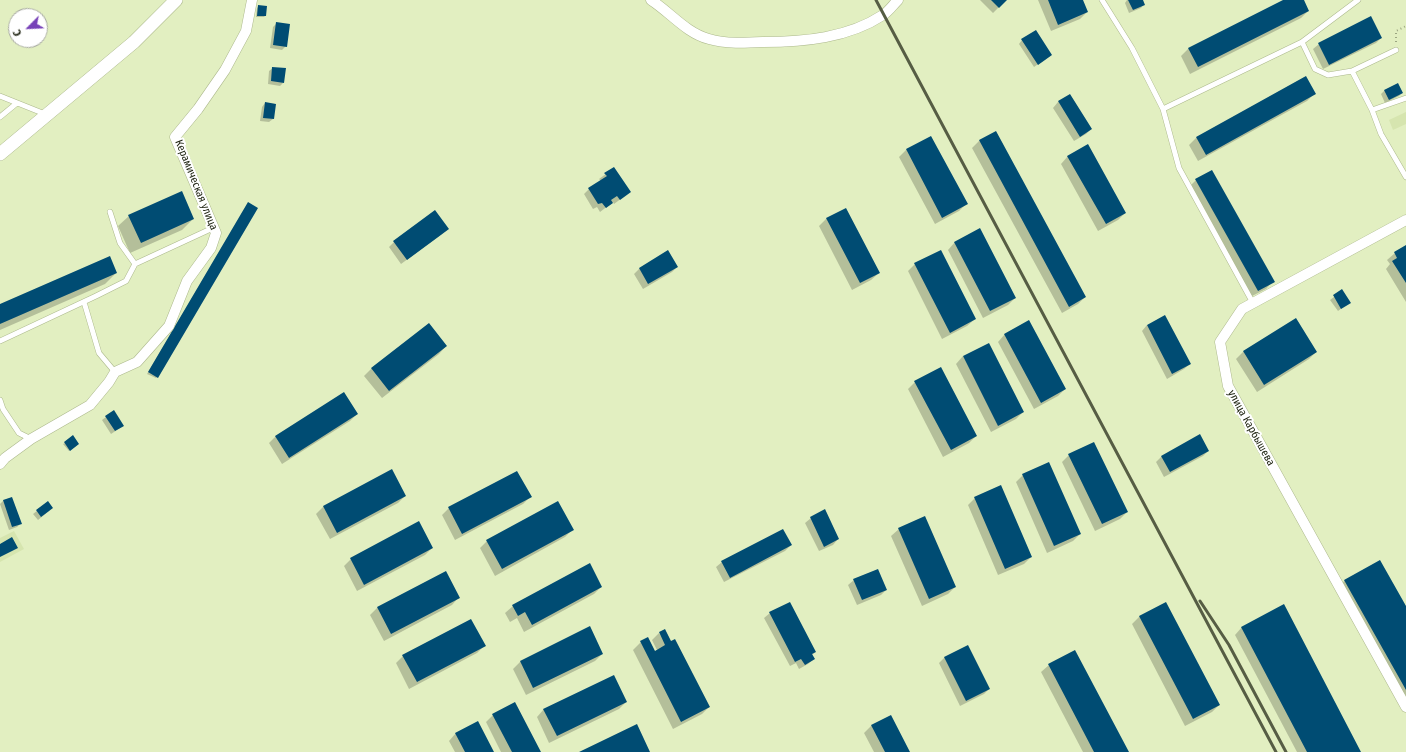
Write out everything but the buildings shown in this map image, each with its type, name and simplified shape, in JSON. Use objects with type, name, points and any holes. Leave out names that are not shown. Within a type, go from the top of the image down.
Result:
[{"type":"street","points":[[0,154],[134,42],[176,0]]},
{"type":"street","name":"Керамическая улица","points":[[115,372],[137,362],[169,326],[187,281],[211,248],[216,233],[215,227],[175,137],[198,109],[226,70],[246,31],[252,0]]},
{"type":"street","points":[[651,0],[688,29],[708,39],[736,43],[794,42],[841,33],[862,26],[884,14],[898,0]]},
{"type":"street","name":"улица Карбышева","points":[[1406,220],[1242,309],[1220,342],[1228,386],[1406,707]]},
{"type":"street","points":[[0,464],[5,458],[31,439],[90,405],[109,382],[115,372]]},
{"type":"lane","points":[[1102,0],[1132,48],[1163,109],[1178,168],[1253,303]]},
{"type":"lane","points":[[1163,109],[1302,42],[1358,0]]},
{"type":"lane","points":[[1302,42],[1315,69],[1328,75],[1352,71],[1396,50]]},
{"type":"lane","points":[[1352,71],[1372,110],[1381,134],[1406,177]]},
{"type":"lane","points":[[0,96],[48,115]]},
{"type":"lane","points":[[1372,110],[1406,98]]},
{"type":"lane","points":[[0,117],[17,103]]},
{"type":"lane","points":[[110,212],[120,243],[135,264]]},
{"type":"lane","points":[[0,341],[126,281],[135,264],[215,227]]},
{"type":"lane","points":[[84,302],[99,353],[115,372]]},
{"type":"lane","points":[[0,400],[3,410],[19,433],[31,439]]},
{"type":"path","points":[[1396,50],[1396,31],[1406,26]]},
{"type":"shaded area","points":[[1406,112],[1406,124],[1393,130],[1389,120]]},
{"type":"shaded area","points":[[14,531],[24,549],[0,562],[0,538]]},
{"type":"railway","points":[[876,0],[1276,752]]},
{"type":"railway","points":[[1200,601],[1229,645],[1286,752]]}]
